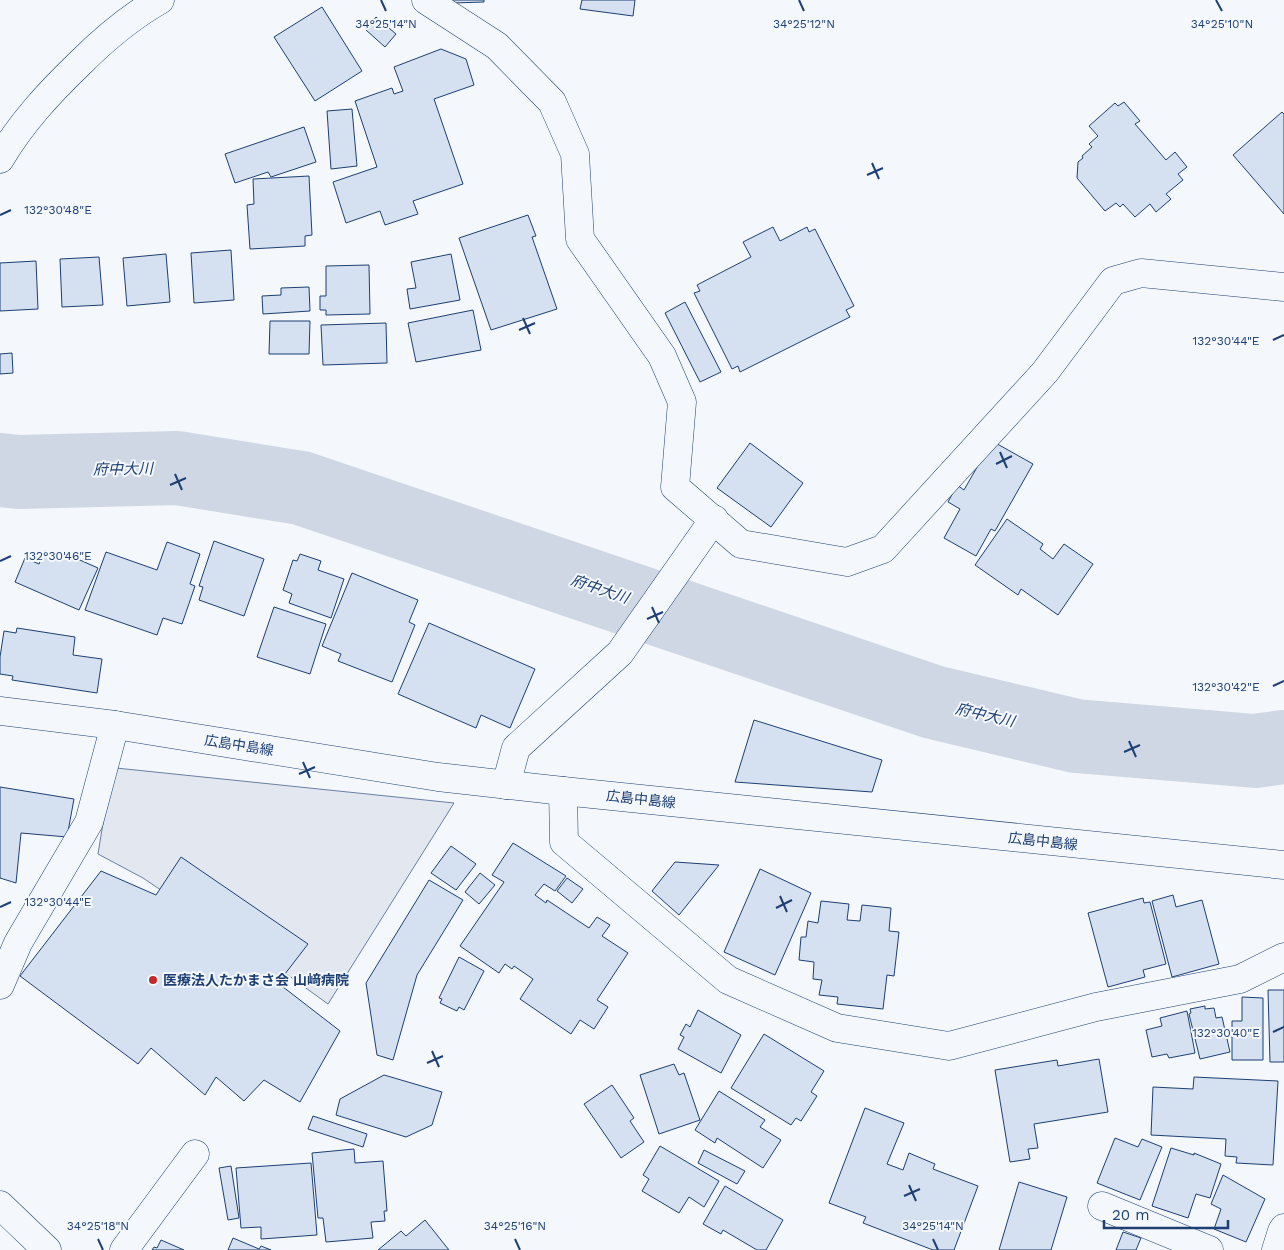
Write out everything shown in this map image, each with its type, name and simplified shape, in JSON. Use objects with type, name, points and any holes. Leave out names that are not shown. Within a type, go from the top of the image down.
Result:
[{"type":"street","points":[[0,159],[9,143],[49,93],[97,46],[143,10],[160,0]]},
{"type":"street","points":[[426,0],[497,46],[552,102],[575,154],[580,239],[662,356],[682,402],[675,487],[708,527],[741,544],[847,562],[883,549],[1045,372],[1113,281],[1141,273],[1284,287]]},
{"type":"street","points":[[506,785],[516,748],[620,653],[708,527]]},
{"type":"street","name":"広島中島線","points":[[0,711],[114,725],[438,777],[1284,866]]},
{"type":"street","points":[[0,985],[18,943],[89,822],[114,725]]},
{"type":"street","points":[[563,791],[564,842],[728,980],[837,1028],[949,1046],[1096,1007],[1240,978],[1284,957]]},
{"type":"street","points":[[124,1250],[195,1154]]},
{"type":"street","points":[[0,1205],[47,1250]]},
{"type":"street","points":[[1102,1206],[1209,1250]]},
{"type":"street","points":[[1276,1250],[1284,1228]]},
{"type":"shaded area","points":[[116,768],[454,803],[328,1004],[143,878],[98,854],[105,811]]},
{"type":"building","points":[[449,0],[484,0],[484,2],[453,3]]},
{"type":"building","points":[[582,0],[635,0],[633,16],[580,9]]},
{"type":"building","points":[[322,7],[362,71],[315,101],[274,37]]},
{"type":"building","points":[[376,17],[396,34],[385,47],[366,30]]},
{"type":"building","points":[[441,49],[466,59],[474,85],[434,99],[463,184],[413,201],[418,214],[385,225],[380,211],[346,223],[333,182],[377,167],[355,101],[392,88],[394,94],[403,91],[394,67]]},
{"type":"building","points":[[1124,102],[1140,121],[1135,124],[1166,160],[1175,152],[1187,167],[1178,174],[1183,180],[1166,194],[1171,199],[1156,212],[1150,204],[1135,217],[1123,204],[1120,207],[1116,203],[1105,211],[1077,178],[1078,162],[1092,147],[1089,144],[1098,136],[1089,126],[1115,103],[1118,106]]},
{"type":"building","points":[[352,109],[357,166],[331,169],[327,111]]},
{"type":"building","points":[[1282,112],[1284,114],[1284,214],[1233,155]]},
{"type":"building","points":[[304,127],[316,162],[271,177],[268,172],[235,183],[225,154]]},
{"type":"building","points":[[309,176],[312,235],[305,236],[305,246],[250,249],[247,205],[254,204],[253,179]]},
{"type":"building","points":[[528,215],[536,236],[532,237],[557,309],[491,330],[459,238]]},
{"type":"building","points":[[773,227],[780,241],[807,227],[809,232],[815,229],[854,306],[846,310],[850,317],[740,372],[738,366],[732,369],[694,293],[700,291],[697,285],[751,257],[743,242]]},
{"type":"building","points":[[231,250],[234,300],[194,303],[191,253]]},
{"type":"building","points":[[166,254],[170,302],[127,306],[123,258]]},
{"type":"building","points":[[451,254],[460,300],[410,309],[407,289],[416,288],[411,262]]},
{"type":"building","points":[[99,257],[103,305],[62,307],[60,259]]},
{"type":"building","points":[[36,261],[38,309],[0,311],[0,263]]},
{"type":"building","points":[[369,265],[370,314],[326,315],[326,310],[320,310],[320,296],[326,296],[326,266]]},
{"type":"building","points":[[309,287],[310,311],[263,314],[262,296],[281,295],[281,288]]},
{"type":"building","points":[[685,302],[721,372],[700,382],[665,313]]},
{"type":"building","points":[[473,310],[481,350],[416,362],[408,323]]},
{"type":"building","points":[[270,321],[310,321],[309,354],[269,354]]},
{"type":"building","points":[[386,323],[387,363],[323,365],[321,325]]},
{"type":"building","points":[[12,353],[13,373],[0,374],[0,354]]},
{"type":"building","points":[[992,441],[1033,464],[995,531],[991,529],[976,556],[944,538],[960,509],[948,502],[957,485],[964,490]]},
{"type":"building","points":[[750,443],[803,483],[771,527],[717,488]]},
{"type":"building","points":[[1007,519],[1043,544],[1040,549],[1053,559],[1064,544],[1093,564],[1058,615],[1021,589],[1018,595],[975,565]]},
{"type":"building","points":[[214,541],[264,559],[244,616],[199,600],[203,587],[199,586]]},
{"type":"building","points":[[167,542],[200,554],[190,584],[195,586],[182,624],[163,618],[157,635],[85,610],[106,552],[157,570]]},
{"type":"building","points":[[44,551],[73,557],[98,568],[79,610],[15,582],[25,558],[39,564]]},
{"type":"building","points":[[300,554],[321,561],[318,570],[344,579],[331,618],[289,603],[292,594],[283,590],[293,560],[297,561]]},
{"type":"building","points":[[352,573],[418,600],[409,622],[415,625],[392,682],[338,661],[341,654],[322,646]]},
{"type":"building","points":[[274,607],[326,624],[310,674],[257,657]]},
{"type":"building","points":[[429,623],[535,669],[510,728],[481,715],[476,728],[398,694]]},
{"type":"building","points":[[17,628],[75,637],[73,655],[102,659],[97,693],[12,680],[13,676],[0,674],[0,657],[4,631],[16,633]]},
{"type":"building","points":[[754,720],[882,760],[872,792],[735,782]]},
{"type":"building","points":[[0,787],[74,799],[67,837],[21,833],[16,883],[0,878]]},
{"type":"building","points":[[513,843],[566,876],[555,891],[544,884],[535,895],[546,903],[547,900],[589,928],[597,917],[610,925],[602,936],[628,953],[597,1000],[608,1007],[594,1029],[580,1020],[571,1034],[520,999],[533,979],[514,966],[512,969],[505,964],[499,973],[460,946],[504,882],[492,875]]},
{"type":"building","points":[[451,846],[476,864],[456,890],[431,873]]},
{"type":"building","name":"医療法人たかまさ会 山﨑病院","points":[[181,857],[308,944],[278,983],[340,1031],[300,1102],[264,1080],[244,1101],[216,1077],[205,1095],[151,1048],[138,1064],[20,976],[101,871],[156,895]]},
{"type":"building","points":[[675,862],[719,865],[679,915],[652,891]]},
{"type":"building","points":[[760,869],[811,893],[775,975],[724,952]]},
{"type":"building","points":[[480,873],[495,885],[479,904],[465,892]]},
{"type":"building","points":[[567,878],[583,889],[572,903],[557,891]]},
{"type":"building","points":[[429,880],[463,900],[417,975],[393,1060],[377,1055],[366,983]]},
{"type":"building","points":[[1173,895],[1176,907],[1202,900],[1219,964],[1172,977],[1152,901]]},
{"type":"building","points":[[1143,898],[1144,903],[1150,902],[1166,964],[1143,970],[1145,977],[1108,987],[1088,913]]},
{"type":"building","points":[[821,901],[849,904],[847,920],[860,921],[862,905],[891,908],[889,931],[899,932],[894,976],[887,975],[883,1009],[837,1004],[838,997],[819,995],[822,980],[813,979],[814,962],[799,960],[801,937],[806,937],[808,921],[818,923]]},
{"type":"building","points":[[459,957],[484,971],[464,1010],[459,1007],[457,1011],[440,1003],[442,999],[439,998]]},
{"type":"building","points":[[1268,990],[1284,990],[1284,1062],[1270,1062]]},
{"type":"building","points":[[1242,997],[1263,998],[1263,1060],[1232,1060],[1232,1021],[1242,1021]]},
{"type":"building","points":[[1205,1006],[1205,1009],[1214,1008],[1216,1018],[1222,1017],[1230,1052],[1200,1059],[1189,1014],[1191,1013],[1190,1009]]},
{"type":"building","points":[[698,1010],[741,1035],[721,1073],[678,1049],[684,1037],[680,1035],[686,1024],[690,1027]]},
{"type":"building","points":[[1187,1011],[1195,1053],[1169,1058],[1167,1054],[1152,1057],[1146,1030],[1162,1026],[1160,1018]]},
{"type":"building","points":[[764,1034],[824,1071],[811,1092],[817,1096],[801,1121],[796,1118],[791,1125],[731,1088]]},
{"type":"building","points":[[1099,1059],[1108,1112],[1034,1124],[1038,1148],[1028,1149],[1030,1159],[1010,1162],[995,1070],[1057,1060],[1058,1066]]},
{"type":"building","points":[[674,1064],[679,1075],[684,1073],[700,1120],[659,1134],[640,1075]]},
{"type":"building","points":[[384,1075],[442,1092],[432,1125],[406,1137],[336,1115],[340,1099]]},
{"type":"building","points":[[1194,1077],[1278,1081],[1273,1165],[1236,1163],[1237,1157],[1225,1156],[1226,1139],[1151,1135],[1153,1087],[1193,1089]]},
{"type":"building","points":[[612,1085],[634,1118],[630,1121],[644,1142],[621,1158],[584,1104]]},
{"type":"building","points":[[719,1091],[765,1120],[760,1127],[781,1140],[763,1168],[717,1138],[715,1143],[695,1130]]},
{"type":"building","points":[[865,1108],[904,1123],[887,1164],[903,1170],[909,1153],[935,1164],[933,1169],[978,1186],[954,1250],[933,1250],[863,1223],[866,1217],[829,1203]]},
{"type":"building","points":[[313,1116],[367,1134],[363,1147],[308,1129]]},
{"type":"building","points":[[1115,1138],[1138,1147],[1142,1139],[1162,1147],[1140,1200],[1097,1183]]},
{"type":"building","points":[[660,1146],[719,1181],[704,1207],[689,1197],[679,1213],[642,1191],[649,1179],[643,1175]]},
{"type":"building","points":[[1171,1148],[1194,1155],[1194,1153],[1221,1164],[1210,1198],[1196,1194],[1188,1218],[1152,1206]]},
{"type":"building","points":[[354,1149],[355,1163],[383,1161],[387,1211],[384,1211],[385,1221],[371,1222],[373,1238],[326,1242],[323,1218],[318,1218],[312,1153]]},
{"type":"building","points":[[704,1150],[745,1171],[737,1184],[698,1163]]},
{"type":"building","points":[[311,1163],[317,1235],[261,1239],[261,1227],[241,1228],[236,1168]]},
{"type":"building","points":[[231,1166],[239,1218],[228,1220],[219,1168]]},
{"type":"building","points":[[1223,1175],[1265,1199],[1246,1242],[1214,1229],[1221,1209],[1211,1204]]},
{"type":"building","points":[[1019,1182],[1067,1197],[1051,1250],[999,1250]]},
{"type":"building","points":[[725,1186],[783,1220],[766,1250],[757,1250],[723,1230],[721,1234],[703,1224]]},
{"type":"building","points":[[425,1220],[449,1250],[378,1250],[401,1231],[406,1236]]},
{"type":"building","points":[[1123,1232],[1141,1238],[1136,1250],[1116,1250]]},
{"type":"building","points":[[233,1238],[259,1249],[261,1246],[271,1250],[228,1250]]},
{"type":"building","points":[[161,1240],[184,1250],[152,1250],[154,1247],[157,1248]]},
{"type":"waterway","name":"府中大川","points":[[0,470],[19,472],[177,468],[301,488],[933,702],[1076,736],[1255,751],[1284,747]]},
{"type":"place","name":"医療法人たかまさ会 山﨑病院","points":[[153,980]]}]
